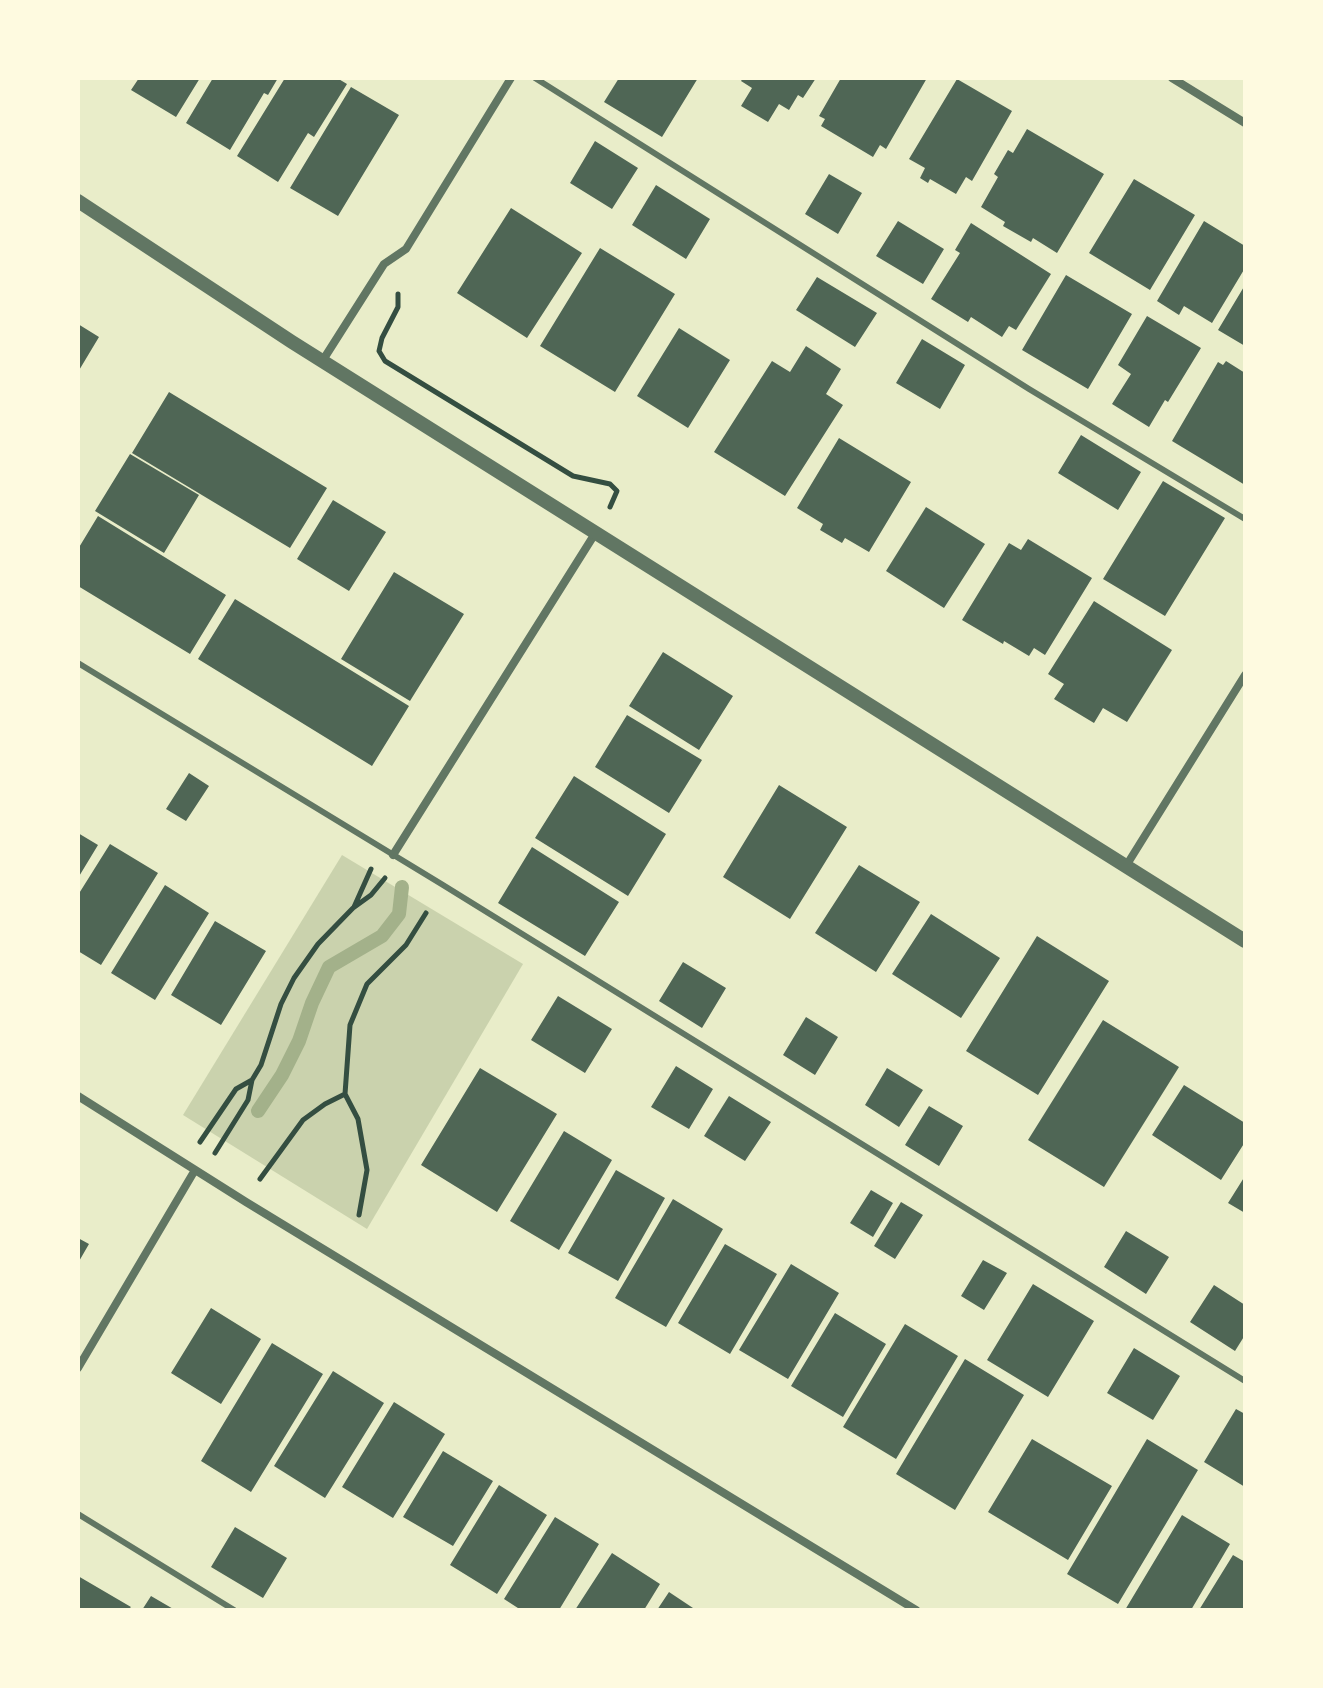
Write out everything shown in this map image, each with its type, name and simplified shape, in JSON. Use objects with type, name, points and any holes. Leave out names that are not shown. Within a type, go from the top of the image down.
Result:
[{"type":"street","points":[[323,360],[384,264],[406,249],[511,78]]},
{"type":"street","points":[[1172,78],[1245,123]]},
{"type":"street","points":[[78,201],[323,360],[1245,941]]},
{"type":"street","points":[[393,855],[596,532]]},
{"type":"street","points":[[1126,866],[1245,675]]},
{"type":"street","points":[[78,1096],[916,1610]]},
{"type":"street","points":[[78,1368],[195,1170]]},
{"type":"lane","points":[[535,78],[1029,389],[1245,519]]},
{"type":"lane","points":[[78,663],[1245,1381]]},
{"type":"lane","points":[[78,1514],[234,1610]]},
{"type":"path","points":[[406,249],[398,289],[398,307],[379,351],[385,361],[573,476],[610,484],[617,491],[615,499],[596,532]]},
{"type":"path","points":[[353,908],[373,864],[393,855]]},
{"type":"path","points":[[195,1170],[214,1154],[248,1100],[252,1080],[261,1065],[281,1004],[294,978],[318,944],[353,908],[371,895],[389,871],[393,855]]},
{"type":"path","points":[[359,1215],[367,1170],[358,1119],[345,1094],[350,1025],[367,984],[406,945],[426,913]]},
{"type":"path","points":[[195,1170],[198,1145],[236,1089],[252,1080]]},
{"type":"path","points":[[260,1180],[303,1120],[345,1094]]},
{"type":"green space","points":[[342,855],[523,964],[367,1229],[183,1115]]},
{"type":"building","points":[[139,78],[200,78],[176,117],[131,90]]},
{"type":"building","points":[[213,78],[278,78],[268,95],[264,93],[230,150],[186,123]]},
{"type":"building","points":[[285,78],[337,78],[347,84],[314,137],[308,133],[278,182],[237,156]]},
{"type":"building","points":[[619,78],[698,78],[662,137],[604,102]]},
{"type":"building","points":[[743,78],[816,78],[803,98],[798,95],[789,110],[779,104],[768,122],[741,106],[752,88],[741,81]]},
{"type":"building","points":[[841,78],[927,78],[886,149],[880,145],[873,157],[821,126],[825,119],[819,116]]},
{"type":"building","points":[[957,79],[1012,111],[972,181],[966,177],[956,194],[930,179],[928,183],[920,178],[925,168],[909,159]]},
{"type":"building","points":[[351,87],[399,115],[338,216],[290,188]]},
{"type":"building","points":[[1027,129],[1104,174],[1057,253],[1033,238],[1031,242],[1003,226],[1005,222],[981,207],[998,177],[994,174],[1008,150],[1013,153]]},
{"type":"building","points":[[595,141],[638,168],[612,209],[570,183]]},
{"type":"building","points":[[829,174],[862,193],[838,234],[805,214]]},
{"type":"building","points":[[1134,179],[1195,215],[1150,290],[1089,253]]},
{"type":"building","points":[[656,185],[710,219],[686,259],[632,225]]},
{"type":"building","points":[[511,208],[582,253],[527,338],[457,293]]},
{"type":"building","points":[[898,221],[944,249],[923,284],[876,256]]},
{"type":"building","points":[[1204,221],[1245,246],[1245,268],[1212,323],[1184,306],[1179,315],[1157,301]]},
{"type":"building","points":[[971,223],[1051,274],[1016,330],[1009,326],[1002,337],[971,317],[968,322],[931,299],[960,253],[955,250]]},
{"type":"building","points":[[600,248],[675,294],[615,392],[540,346]]},
{"type":"building","points":[[1066,275],[1132,314],[1088,389],[1022,350]]},
{"type":"building","points":[[817,277],[877,313],[855,347],[796,310]]},
{"type":"building","points":[[1245,285],[1245,346],[1218,330]]},
{"type":"building","points":[[1147,316],[1201,348],[1149,427],[1112,404],[1131,374],[1118,365]]},
{"type":"building","points":[[78,324],[99,337],[78,372]]},
{"type":"building","points":[[679,328],[730,360],[688,428],[637,396]]},
{"type":"building","points":[[922,339],[965,365],[940,409],[896,383]]},
{"type":"building","points":[[806,346],[841,369],[826,394],[843,405],[785,496],[714,452],[772,361],[790,372]]},
{"type":"building","points":[[1226,361],[1245,373],[1245,485],[1172,441],[1218,362],[1223,365]]},
{"type":"building","points":[[169,392],[327,488],[290,548],[132,453]]},
{"type":"building","points":[[1081,435],[1141,472],[1118,510],[1058,473]]},
{"type":"building","points":[[839,438],[911,482],[869,552],[845,538],[842,543],[820,530],[823,524],[797,508]]},
{"type":"building","points":[[130,454],[199,495],[164,553],[95,511]]},
{"type":"building","points":[[1163,481],[1225,518],[1165,616],[1103,579]]},
{"type":"building","points":[[333,500],[386,532],[349,591],[297,559]]},
{"type":"building","points":[[926,507],[985,544],[944,608],[886,571]]},
{"type":"building","points":[[98,516],[226,595],[190,654],[78,586],[78,549]]},
{"type":"building","points":[[1028,539],[1092,578],[1045,655],[1034,648],[1029,656],[962,620],[1009,543],[1021,550]]},
{"type":"building","points":[[394,572],[464,614],[410,701],[341,659]]},
{"type":"building","points":[[235,599],[409,706],[372,766],[198,659]]},
{"type":"building","points":[[1094,601],[1172,650],[1127,722],[1103,708],[1094,723],[1054,699],[1064,684],[1048,674]]},
{"type":"building","points":[[663,652],[733,696],[699,750],[629,706]]},
{"type":"building","points":[[627,715],[702,760],[669,813],[595,767]]},
{"type":"building","points":[[189,773],[209,786],[186,821],[166,809]]},
{"type":"building","points":[[574,776],[666,834],[628,896],[535,838]]},
{"type":"building","points":[[779,785],[847,827],[790,919],[723,877]]},
{"type":"building","points":[[78,833],[98,845],[78,878]]},
{"type":"building","points":[[110,844],[158,873],[101,965],[78,951],[78,895]]},
{"type":"building","points":[[532,847],[619,902],[585,956],[498,903]]},
{"type":"building","points":[[859,865],[920,902],[876,972],[815,933]]},
{"type":"building","points":[[165,885],[209,913],[155,1000],[111,973]]},
{"type":"building","points":[[931,914],[1000,958],[961,1018],[892,974]]},
{"type":"building","points":[[215,921],[266,951],[221,1025],[171,995]]},
{"type":"building","points":[[1037,936],[1109,981],[1038,1095],[966,1051]]},
{"type":"building","points":[[683,962],[726,988],[702,1028],[659,1001]]},
{"type":"building","points":[[558,996],[612,1029],[585,1073],[531,1040]]},
{"type":"building","points":[[806,1017],[838,1037],[815,1075],[783,1055]]},
{"type":"building","points":[[1103,1020],[1179,1067],[1104,1187],[1028,1140]]},
{"type":"building","points":[[676,1066],[713,1089],[689,1129],[651,1107]]},
{"type":"building","points":[[480,1068],[557,1114],[497,1212],[421,1165]]},
{"type":"building","points":[[887,1068],[923,1090],[899,1127],[865,1105]]},
{"type":"building","points":[[1184,1085],[1245,1123],[1245,1142],[1221,1180],[1152,1135]]},
{"type":"building","points":[[729,1096],[771,1122],[745,1161],[704,1136]]},
{"type":"building","points":[[929,1106],[963,1126],[939,1166],[905,1145]]},
{"type":"building","points":[[564,1131],[612,1160],[559,1250],[510,1221]]},
{"type":"building","points":[[616,1170],[665,1198],[618,1281],[568,1253]]},
{"type":"building","points":[[1245,1176],[1245,1213],[1228,1203]]},
{"type":"building","points":[[871,1190],[893,1203],[873,1237],[850,1223]]},
{"type":"building","points":[[673,1199],[723,1229],[666,1327],[615,1298]]},
{"type":"building","points":[[901,1202],[923,1215],[895,1259],[874,1246]]},
{"type":"building","points":[[1126,1231],[1169,1257],[1146,1294],[1104,1267]]},
{"type":"building","points":[[78,1238],[89,1244],[78,1263]]},
{"type":"building","points":[[725,1244],[777,1274],[730,1354],[678,1323]]},
{"type":"building","points":[[983,1260],[1007,1273],[984,1310],[961,1296]]},
{"type":"building","points":[[791,1264],[839,1293],[788,1379],[739,1350]]},
{"type":"building","points":[[1033,1284],[1094,1321],[1048,1397],[987,1360]]},
{"type":"building","points":[[1214,1285],[1245,1305],[1245,1335],[1235,1351],[1190,1322]]},
{"type":"building","points":[[211,1308],[261,1339],[221,1404],[171,1373]]},
{"type":"building","points":[[835,1313],[886,1344],[843,1417],[791,1386]]},
{"type":"building","points":[[905,1324],[958,1356],[896,1459],[843,1427]]},
{"type":"building","points":[[272,1343],[323,1374],[251,1492],[201,1461]]},
{"type":"building","points":[[1134,1348],[1180,1376],[1153,1420],[1107,1393]]},
{"type":"building","points":[[965,1359],[1024,1395],[955,1510],[896,1474]]},
{"type":"building","points":[[333,1371],[384,1403],[325,1498],[274,1466]]},
{"type":"building","points":[[394,1402],[445,1434],[393,1518],[342,1487]]},
{"type":"building","points":[[1236,1409],[1245,1414],[1245,1487],[1204,1462]]},
{"type":"building","points":[[1032,1439],[1112,1486],[1068,1560],[988,1512]]},
{"type":"building","points":[[1147,1439],[1198,1470],[1118,1604],[1067,1574]]},
{"type":"building","points":[[443,1451],[493,1481],[453,1546],[403,1517]]},
{"type":"building","points":[[499,1485],[547,1515],[497,1594],[450,1565]]},
{"type":"building","points":[[1182,1515],[1230,1544],[1191,1610],[1125,1610]]},
{"type":"building","points":[[555,1517],[599,1544],[559,1610],[521,1610],[504,1599]]},
{"type":"building","points":[[235,1527],[287,1558],[263,1598],[211,1567]]},
{"type":"building","points":[[612,1553],[660,1584],[644,1610],[575,1610]]},
{"type":"building","points":[[1233,1555],[1245,1562],[1245,1610],[1199,1610]]},
{"type":"building","points":[[78,1576],[131,1607],[128,1610],[78,1610]]},
{"type":"building","points":[[669,1592],[696,1610],[657,1610]]},
{"type":"building","points":[[151,1596],[175,1610],[142,1610]]},
{"type":"waterway","points":[[258,1111],[282,1075],[299,1041],[329,967],[382,936],[399,914],[402,887]]}]
